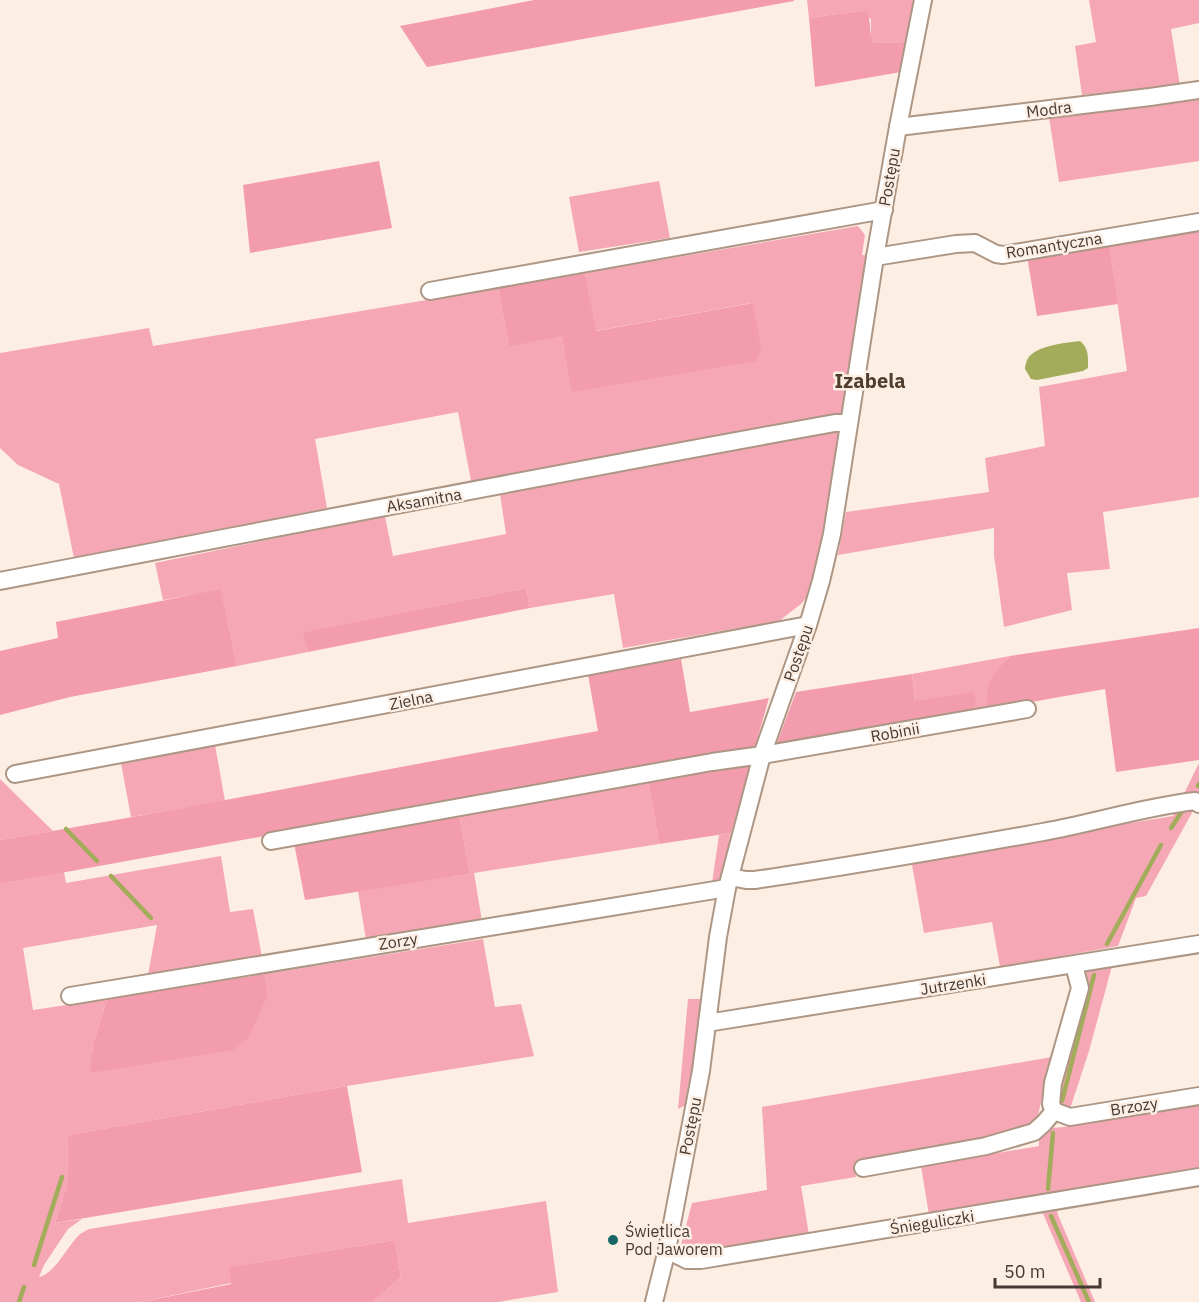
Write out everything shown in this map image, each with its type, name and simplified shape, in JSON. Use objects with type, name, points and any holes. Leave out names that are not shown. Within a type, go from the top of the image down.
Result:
[{"type":"street","name":"Postępu","points":[[654,1302],[667,1250],[701,1071],[718,937],[728,883],[762,755],[808,625],[832,534],[875,257],[923,0]]},
{"type":"street","name":"Modra","points":[[898,127],[1199,90]]},
{"type":"street","points":[[430,291],[884,210]]},
{"type":"street","name":"Romantyczna","points":[[875,257],[975,243],[996,254],[1003,255],[1199,222]]},
{"type":"street","name":"Aksamitna","points":[[0,581],[581,469],[835,423],[849,423]]},
{"type":"street","name":"Zielna","points":[[15,774],[808,625]]},
{"type":"street","name":"Robinii","points":[[271,841],[1027,708]]},
{"type":"street","name":"Zorzy","points":[[70,996],[746,880],[865,864],[1045,832],[1170,804],[1195,801],[1199,804]]},
{"type":"street","name":"Jutrzenki","points":[[707,1023],[1199,944]]},
{"type":"street","points":[[863,1168],[986,1146],[1034,1132],[1044,1123],[1062,1114],[1051,1104],[1053,1083],[1080,988],[1074,965]]},
{"type":"street","name":"Brzozy","points":[[1062,1114],[1199,1096]]},
{"type":"street","name":"Śnieguliczki","points":[[667,1250],[687,1260],[701,1260],[1199,1177]]},
{"type":"shaded area","points":[[534,0],[794,1],[427,67],[400,26]]},
{"type":"shaded area","points":[[807,0],[913,0],[906,42],[874,43],[871,38],[871,19],[859,11],[809,18]]},
{"type":"shaded area","points":[[1089,0],[1199,0],[1199,23],[1171,29],[1180,86],[1082,95],[1075,46],[1096,42]]},
{"type":"shaded area","points":[[859,11],[867,12],[874,43],[906,42],[901,72],[815,87],[809,18]]},
{"type":"shaded area","points":[[1199,97],[1199,161],[1059,182],[1049,117]]},
{"type":"shaded area","points":[[379,161],[392,228],[250,253],[243,185]]},
{"type":"shaded area","points":[[659,181],[670,238],[579,252],[569,197]]},
{"type":"shaded area","points":[[858,226],[865,235],[862,255],[870,256],[842,413],[471,481],[458,412],[315,439],[327,508],[74,558],[59,484],[18,465],[0,448],[0,353],[149,328],[153,346],[498,288],[509,345],[562,337],[573,392],[752,303],[595,331],[585,273]]},
{"type":"shaded area","points":[[1199,229],[1199,497],[1103,512],[1110,569],[1067,573],[1072,610],[1004,627],[994,555],[994,528],[838,555],[846,512],[989,492],[985,458],[1045,446],[1039,387],[1127,371],[1109,243]]},
{"type":"shaded area","points":[[1109,243],[1118,304],[1037,316],[1027,256]]},
{"type":"shaded area","points":[[585,273],[596,331],[753,303],[761,348],[757,361],[572,392],[562,337],[509,346],[498,288]]},
{"type":"shaded area","points":[[1080,341],[1088,356],[1088,368],[1037,380],[1031,379],[1025,369],[1031,355],[1043,348]]},
{"type":"shaded area","points":[[839,431],[828,517],[810,593],[801,604],[779,621],[623,648],[614,594],[530,608],[526,588],[304,632],[308,652],[237,666],[221,590],[163,600],[155,563],[385,516],[393,556],[506,534],[500,494]]},
{"type":"shaded area","points":[[526,588],[530,608],[308,652],[303,632]]},
{"type":"shaded area","points":[[221,589],[237,666],[70,697],[0,715],[0,651],[58,638],[56,622]]},
{"type":"shaded area","points":[[1199,628],[1199,760],[1116,772],[1105,689],[986,710],[991,680],[1010,656]]},
{"type":"shaded area","points":[[1010,656],[997,670],[986,710],[971,716],[915,701],[912,674]]},
{"type":"shaded area","points":[[681,659],[690,712],[769,698],[755,747],[0,884],[0,840],[598,731],[588,675]]},
{"type":"shaded area","points":[[912,674],[915,701],[974,692],[976,704],[971,716],[775,748],[796,692]]},
{"type":"shaded area","points":[[215,745],[225,801],[131,817],[121,763]]},
{"type":"shaded area","points":[[751,763],[731,833],[659,844],[648,780]]},
{"type":"shaded area","points":[[1199,763],[1199,800],[1146,896],[1136,898],[1118,946],[1000,967],[992,922],[924,933],[911,859],[1173,816]]},
{"type":"shaded area","points":[[0,779],[53,831],[0,840]]},
{"type":"shaded area","points":[[648,780],[659,844],[474,873],[482,921],[366,940],[358,891],[470,874],[459,814]]},
{"type":"shaded area","points":[[459,814],[470,874],[305,900],[294,843]]},
{"type":"shaded area","points":[[731,833],[721,882],[712,883],[719,835]]},
{"type":"shaded area","points":[[221,856],[230,912],[253,909],[262,957],[148,975],[157,925],[23,948],[33,1010],[107,999],[93,1044],[91,1073],[268,994],[265,974],[483,939],[495,1007],[521,1004],[534,1056],[68,1135],[67,1187],[55,1223],[82,1219],[68,1229],[44,1265],[39,1277],[51,1270],[75,1239],[89,1229],[402,1179],[408,1223],[546,1201],[558,1292],[498,1302],[373,1302],[401,1277],[395,1240],[230,1267],[231,1283],[141,1302],[0,1302],[0,884],[64,872],[66,883]]},
{"type":"shaded area","points":[[1112,966],[1089,1051],[1070,1109],[1062,1105],[1057,1097],[1087,971]]},
{"type":"shaded area","points":[[265,974],[268,994],[248,1038],[233,1050],[90,1073],[93,1044],[107,999]]},
{"type":"shaded area","points":[[688,999],[703,999],[688,1104],[678,1109]]},
{"type":"shaded area","points":[[1052,1057],[1038,1115],[1039,1123],[963,1147],[855,1166],[856,1177],[801,1186],[809,1235],[691,1254],[681,1245],[692,1203],[767,1190],[762,1107]]},
{"type":"shaded area","points":[[347,1086],[362,1172],[55,1223],[67,1186],[68,1135]]},
{"type":"shaded area","points":[[1199,1104],[1199,1168],[929,1215],[921,1166],[1039,1146],[1039,1129],[1064,1127]]},
{"type":"shaded area","points":[[1056,1206],[1095,1302],[1081,1302],[1041,1209]]},
{"type":"shaded area","points":[[395,1240],[401,1277],[373,1302],[141,1302],[231,1284],[229,1267]]},
{"type":"waterway","points":[[1171,828],[1184,808]]},
{"type":"waterway","points":[[66,829],[97,861]]},
{"type":"waterway","points":[[1107,944],[1161,845]]},
{"type":"waterway","points":[[111,876],[151,918]]},
{"type":"waterway","points":[[1062,1101],[1094,975]]},
{"type":"waterway","points":[[1048,1189],[1053,1133]]},
{"type":"waterway","points":[[34,1265],[62,1177]]},
{"type":"waterway","points":[[1051,1216],[1089,1302]]},
{"type":"waterway","points":[[19,1302],[24,1287]]},
{"type":"place","name":"Świetlica Pod Jaworem","points":[[613,1240]]},
{"type":"district","name":"Izabela","points":[[870,380]]}]
